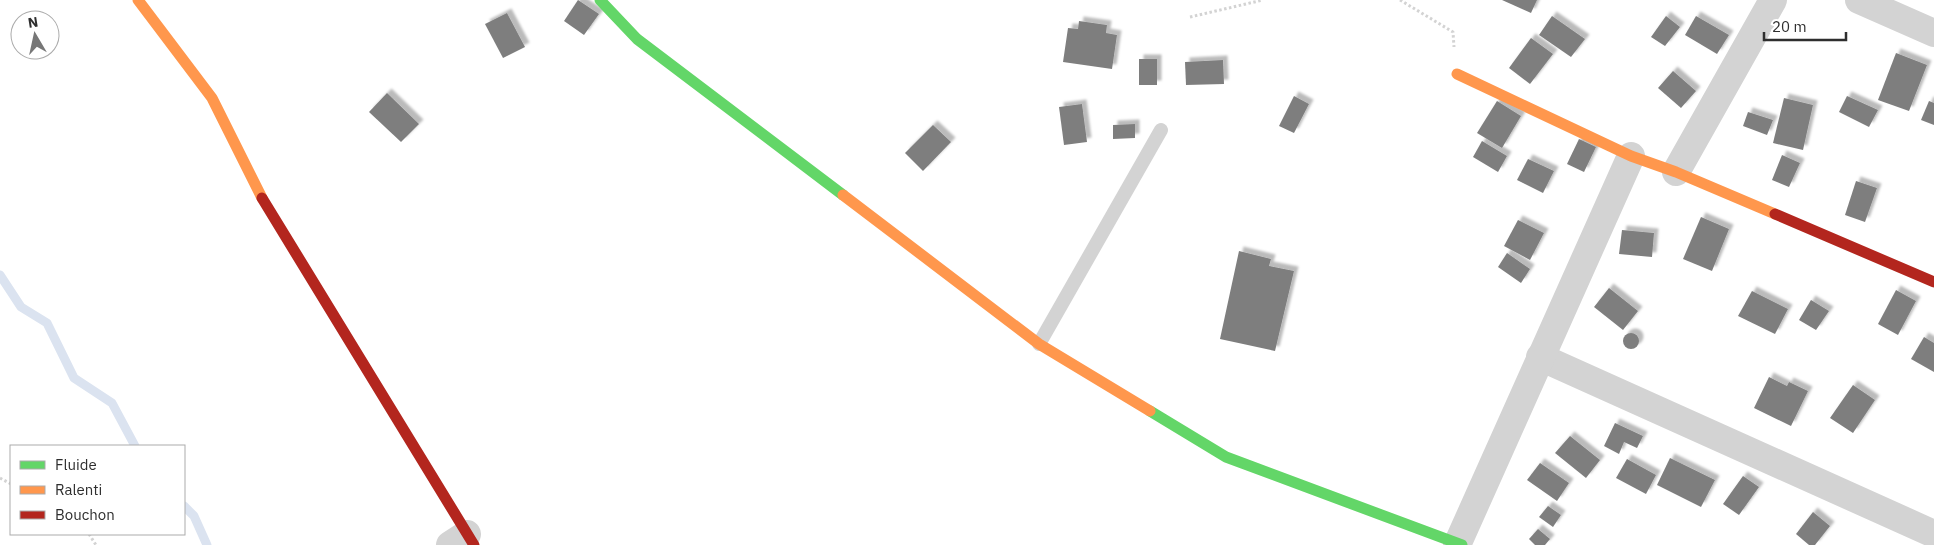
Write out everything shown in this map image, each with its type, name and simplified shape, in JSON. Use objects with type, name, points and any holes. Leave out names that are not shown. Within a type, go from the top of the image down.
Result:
[{"type":"street","points":[[138,0],[212,98],[261,196],[464,541]]},
{"type":"street","points":[[600,0],[637,39],[1040,344],[1226,457],[1459,544],[1540,357],[1631,156]]},
{"type":"street","points":[[1676,172],[1773,0]]},
{"type":"street","points":[[1859,0],[1934,33]]},
{"type":"street","points":[[1457,74],[1631,156],[1676,172],[1934,282]]},
{"type":"street","points":[[1540,357],[1934,534],[1928,545]]},
{"type":"lane","points":[[1040,344],[1161,130]]},
{"type":"path","points":[[1190,16],[1263,0]]},
{"type":"path","points":[[1400,0],[1453,32],[1457,74]]},
{"type":"building","points":[[578,0],[599,14],[584,35],[564,21]]},
{"type":"building","points":[[1502,0],[1537,0],[1531,13]]},
{"type":"building","points":[[507,13],[525,47],[503,58],[485,24]]},
{"type":"building","points":[[1552,16],[1585,39],[1571,57],[1539,35]]},
{"type":"building","points":[[1666,16],[1680,27],[1665,46],[1651,37]]},
{"type":"building","points":[[1696,16],[1729,35],[1717,54],[1685,35]]},
{"type":"building","points":[[1079,21],[1107,25],[1106,33],[1117,35],[1112,69],[1063,62],[1068,28],[1078,29]]},
{"type":"building","points":[[1531,38],[1553,54],[1530,84],[1509,68]]},
{"type":"building","points":[[1896,53],[1927,65],[1909,111],[1878,100]]},
{"type":"building","points":[[1139,59],[1157,59],[1157,85],[1139,85]]},
{"type":"building","points":[[1223,60],[1224,84],[1186,85],[1185,62]]},
{"type":"building","points":[[1673,71],[1696,91],[1681,108],[1658,88]]},
{"type":"building","points":[[387,93],[419,124],[401,142],[369,112]]},
{"type":"building","points":[[1294,96],[1309,104],[1294,133],[1279,126]]},
{"type":"building","points":[[1847,96],[1878,110],[1869,127],[1839,112]]},
{"type":"building","points":[[1784,98],[1813,105],[1803,150],[1773,143]]},
{"type":"building","points":[[1497,101],[1521,116],[1502,148],[1477,133]]},
{"type":"building","points":[[1929,101],[1934,103],[1934,125],[1921,120]]},
{"type":"building","points":[[1082,104],[1087,142],[1064,145],[1059,107]]},
{"type":"building","points":[[1748,112],[1773,120],[1767,135],[1743,126]]},
{"type":"building","points":[[1135,124],[1135,138],[1113,139],[1113,125]]},
{"type":"building","points":[[933,125],[951,142],[923,171],[905,153]]},
{"type":"building","points":[[1579,139],[1596,147],[1584,172],[1567,164]]},
{"type":"building","points":[[1482,141],[1507,156],[1498,172],[1473,157]]},
{"type":"building","points":[[1782,155],[1800,163],[1789,187],[1772,180]]},
{"type":"building","points":[[1528,159],[1554,171],[1543,193],[1517,180]]},
{"type":"building","points":[[1856,181],[1877,188],[1865,222],[1845,215]]},
{"type":"building","points":[[1701,217],[1729,229],[1712,271],[1683,259]]},
{"type":"building","points":[[1518,220],[1544,233],[1530,260],[1504,246]]},
{"type":"building","points":[[1622,230],[1654,233],[1652,257],[1619,254]]},
{"type":"building","points":[[1239,251],[1271,259],[1269,266],[1294,271],[1275,351],[1220,339]]},
{"type":"building","points":[[1507,253],[1530,269],[1521,283],[1498,267]]},
{"type":"building","points":[[1609,288],[1638,311],[1623,330],[1594,307]]},
{"type":"building","points":[[1896,290],[1916,301],[1898,335],[1878,324]]},
{"type":"building","points":[[1752,291],[1788,309],[1775,334],[1738,316]]},
{"type":"building","points":[[1811,300],[1829,311],[1816,330],[1799,320]]},
{"type":"building","points":[[1631,333],[1639,341],[1631,349],[1623,341]]},
{"type":"building","points":[[1924,337],[1934,343],[1934,372],[1911,359]]},
{"type":"building","points":[[1769,377],[1787,386],[1789,382],[1808,391],[1791,426],[1754,408]]},
{"type":"building","points":[[1853,385],[1875,400],[1853,433],[1830,418]]},
{"type":"building","points":[[1615,423],[1643,436],[1637,448],[1624,442],[1619,454],[1604,446]]},
{"type":"building","points":[[1570,436],[1600,460],[1586,478],[1555,453]]},
{"type":"building","points":[[1670,458],[1715,480],[1701,507],[1657,485]]},
{"type":"building","points":[[1627,459],[1656,475],[1646,494],[1616,478]]},
{"type":"building","points":[[1540,463],[1569,483],[1557,501],[1527,480]]},
{"type":"building","points":[[1743,476],[1759,487],[1739,515],[1723,504]]},
{"type":"building","points":[[1548,506],[1561,515],[1553,527],[1539,517]]},
{"type":"building","points":[[1813,512],[1830,526],[1815,545],[1809,545],[1796,534]]},
{"type":"building","points":[[1538,529],[1550,539],[1545,545],[1535,545],[1529,539]]},
{"type":"waterway","points":[[0,275],[21,307],[47,323],[74,378],[112,403],[134,445]]},
{"type":"waterway","points":[[185,507],[194,516],[207,545]]},
{"type":"traffic: fast","points":[[600,0],[637,39],[843,195]]},
{"type":"traffic: fast","points":[[1150,411],[1226,457],[1462,545]]},
{"type":"traffic: slow","points":[[138,0],[212,98],[262,198]]},
{"type":"traffic: slow","points":[[1457,74],[1631,156],[1676,172],[1775,214]]},
{"type":"traffic: slow","points":[[843,195],[1039,344],[1150,411]]},
{"type":"traffic: jam","points":[[262,198],[474,545]]},
{"type":"traffic: jam","points":[[1775,214],[1934,282]]}]
